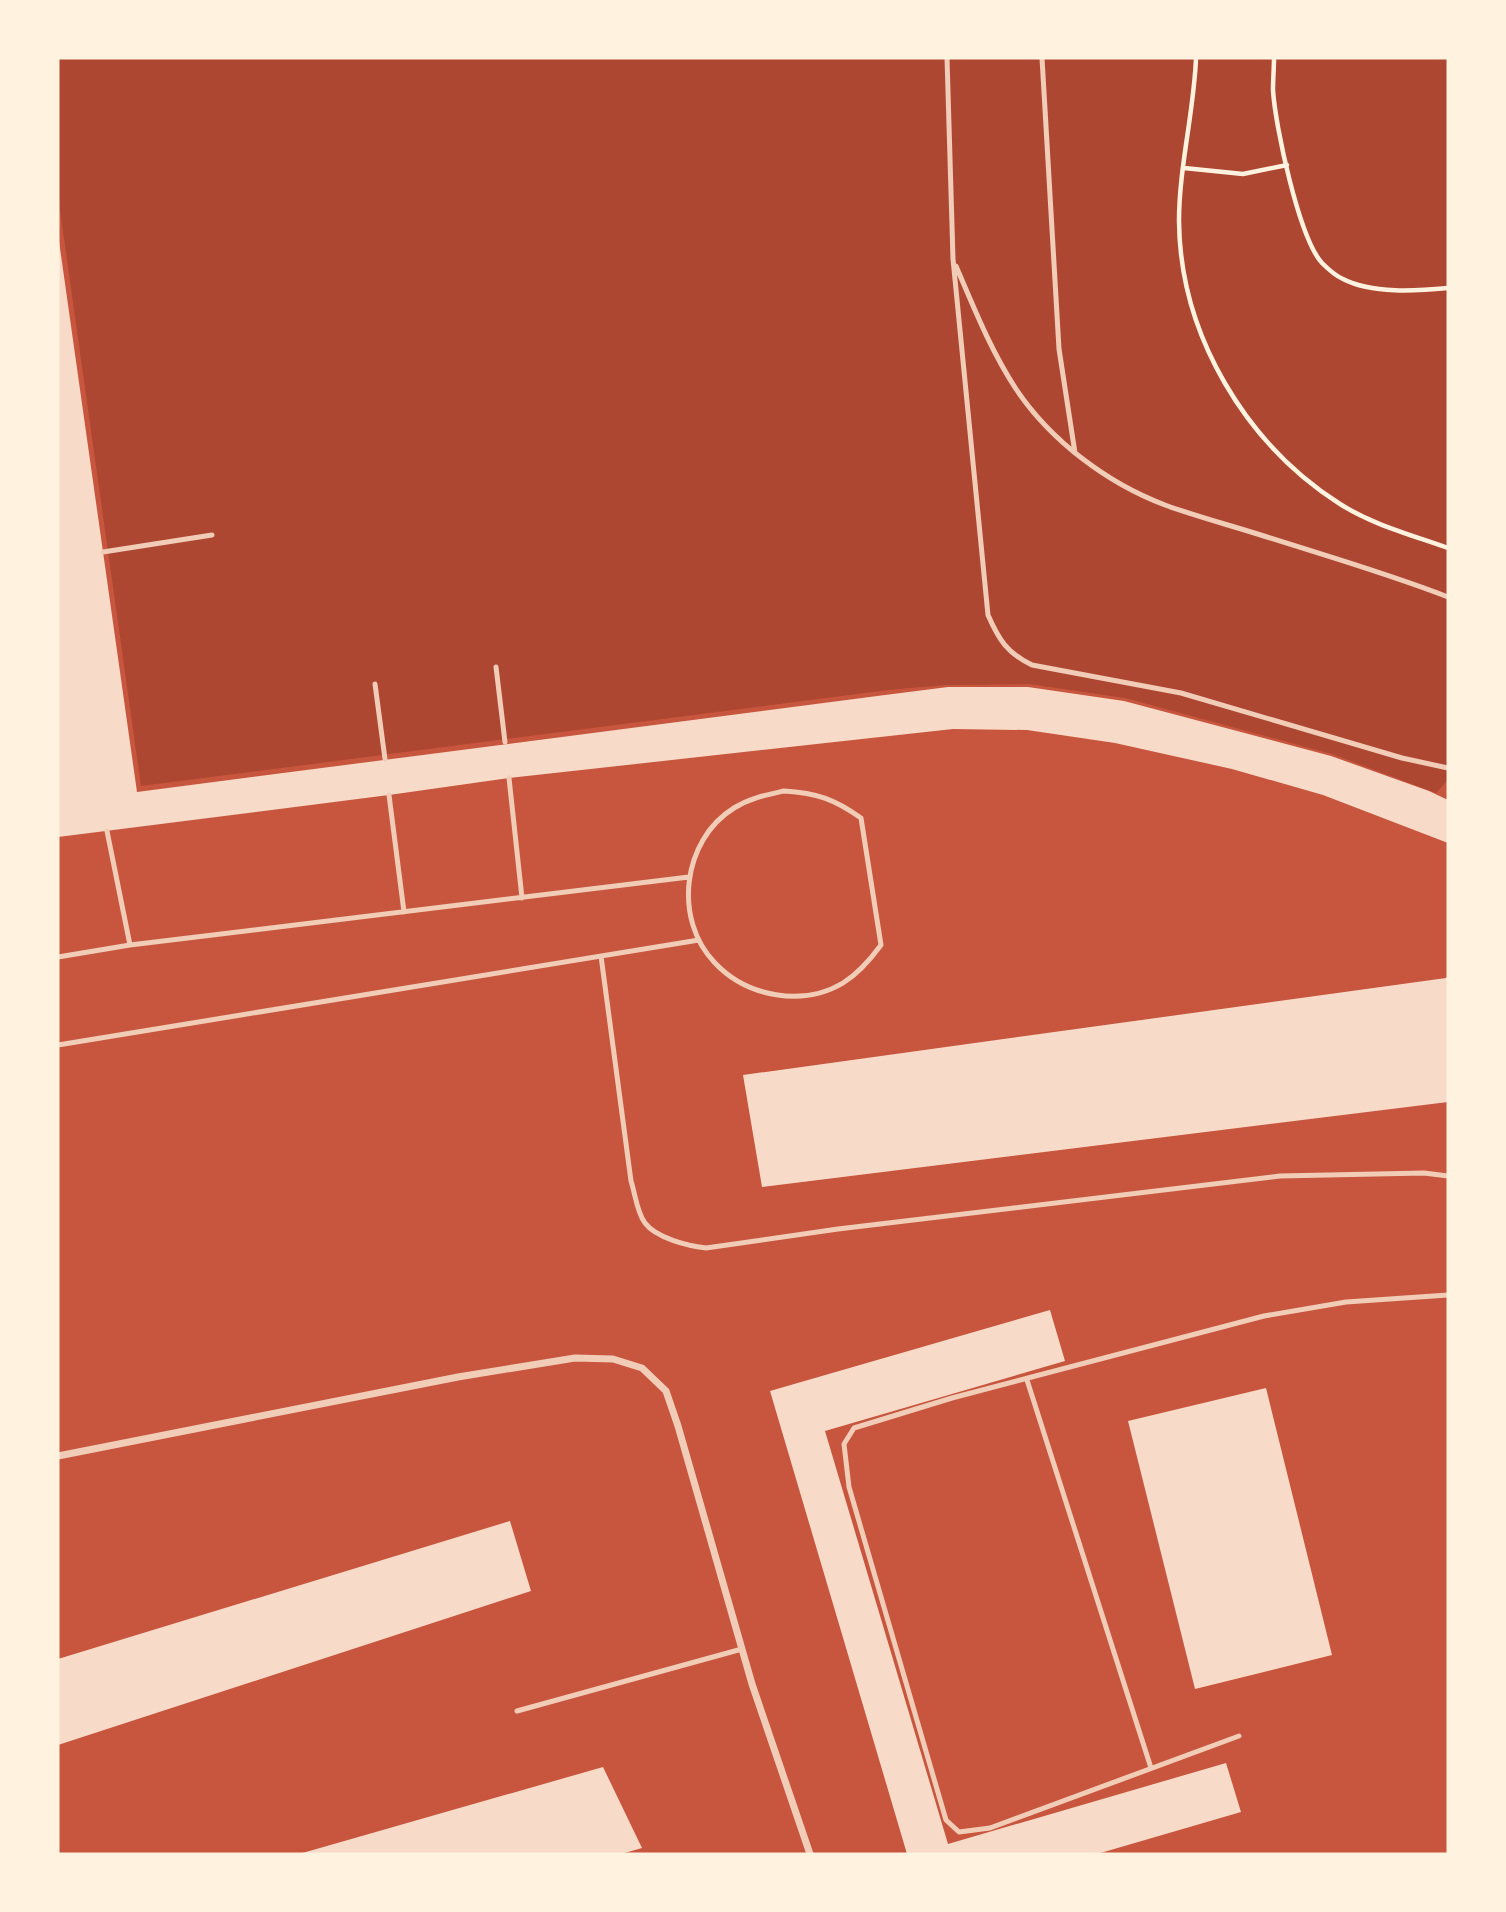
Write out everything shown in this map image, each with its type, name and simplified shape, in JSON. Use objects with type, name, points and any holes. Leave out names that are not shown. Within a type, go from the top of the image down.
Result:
[{"type":"street","points":[[58,1456],[458,1377],[575,1358],[613,1359],[642,1368],[666,1391],[742,1649],[810,1854]]},
{"type":"lane","points":[[947,58],[953,259],[988,615],[998,638],[1016,657],[1032,665],[1181,693],[1402,758],[1448,768]]},
{"type":"lane","points":[[1042,58],[1059,349],[1075,453]]},
{"type":"lane","points":[[953,259],[992,348],[1017,390],[1046,426],[1075,453],[1117,482],[1164,505],[1364,567],[1448,597]]},
{"type":"lane","points":[[103,552],[212,535]]},
{"type":"lane","points":[[496,667],[505,742]]},
{"type":"lane","points":[[375,684],[385,759]]},
{"type":"lane","points":[[509,778],[522,898]]},
{"type":"lane","points":[[784,791],[812,793],[838,802],[861,818],[881,946],[864,967],[842,984],[816,994],[788,997],[761,992],[735,981],[714,963],[699,940],[689,909],[689,877],[697,851],[711,828],[732,809],[757,796],[784,791]]},
{"type":"lane","points":[[389,796],[404,912]]},
{"type":"lane","points":[[107,831],[130,945]]},
{"type":"lane","points":[[58,957],[130,945],[689,877]]},
{"type":"lane","points":[[58,1045],[699,940]]},
{"type":"lane","points":[[601,956],[631,1181],[645,1224],[664,1236],[687,1245],[706,1248],[838,1228],[1280,1176],[1448,1175]]},
{"type":"lane","points":[[1239,1736],[990,1828],[959,1832],[946,1820],[849,1487],[844,1444],[854,1428],[952,1398],[1264,1316],[1346,1302],[1448,1295]]},
{"type":"lane","points":[[1027,1380],[1151,1768]]},
{"type":"lane","points":[[517,1711],[742,1649]]},
{"type":"path","points":[[1196,58],[1179,220],[1182,257],[1192,308],[1216,368],[1252,426],[1302,478],[1343,506],[1389,527],[1448,548]]},
{"type":"path","points":[[1274,58],[1273,91],[1287,165],[1301,225],[1321,262],[1343,279],[1363,285],[1409,292],[1448,288]]},
{"type":"path","points":[[1184,168],[1243,174],[1287,165]]},
{"type":"shaded area","points":[[58,58],[1448,58],[1448,780],[1436,793],[1332,754],[1125,698],[1029,684],[946,685],[888,690],[141,786],[58,196]]},
{"type":"building","points":[[58,234],[137,792],[948,687],[1028,687],[1124,701],[1331,756],[1429,791],[1448,800],[1448,843],[1323,795],[1232,769],[1115,743],[1027,730],[953,729],[509,778],[58,837]]},
{"type":"building","points":[[1448,975],[1448,1102],[762,1187],[743,1075],[1446,978]]},
{"type":"building","points":[[1050,1310],[1065,1361],[825,1431],[948,1844],[1226,1763],[1241,1812],[1097,1854],[907,1854],[770,1391]]},
{"type":"building","points":[[1266,1388],[1332,1655],[1195,1689],[1128,1421]]},
{"type":"building","points":[[510,1521],[531,1591],[58,1745],[58,1659]]},
{"type":"building","points":[[603,1767],[642,1848],[621,1854],[299,1854]]}]
